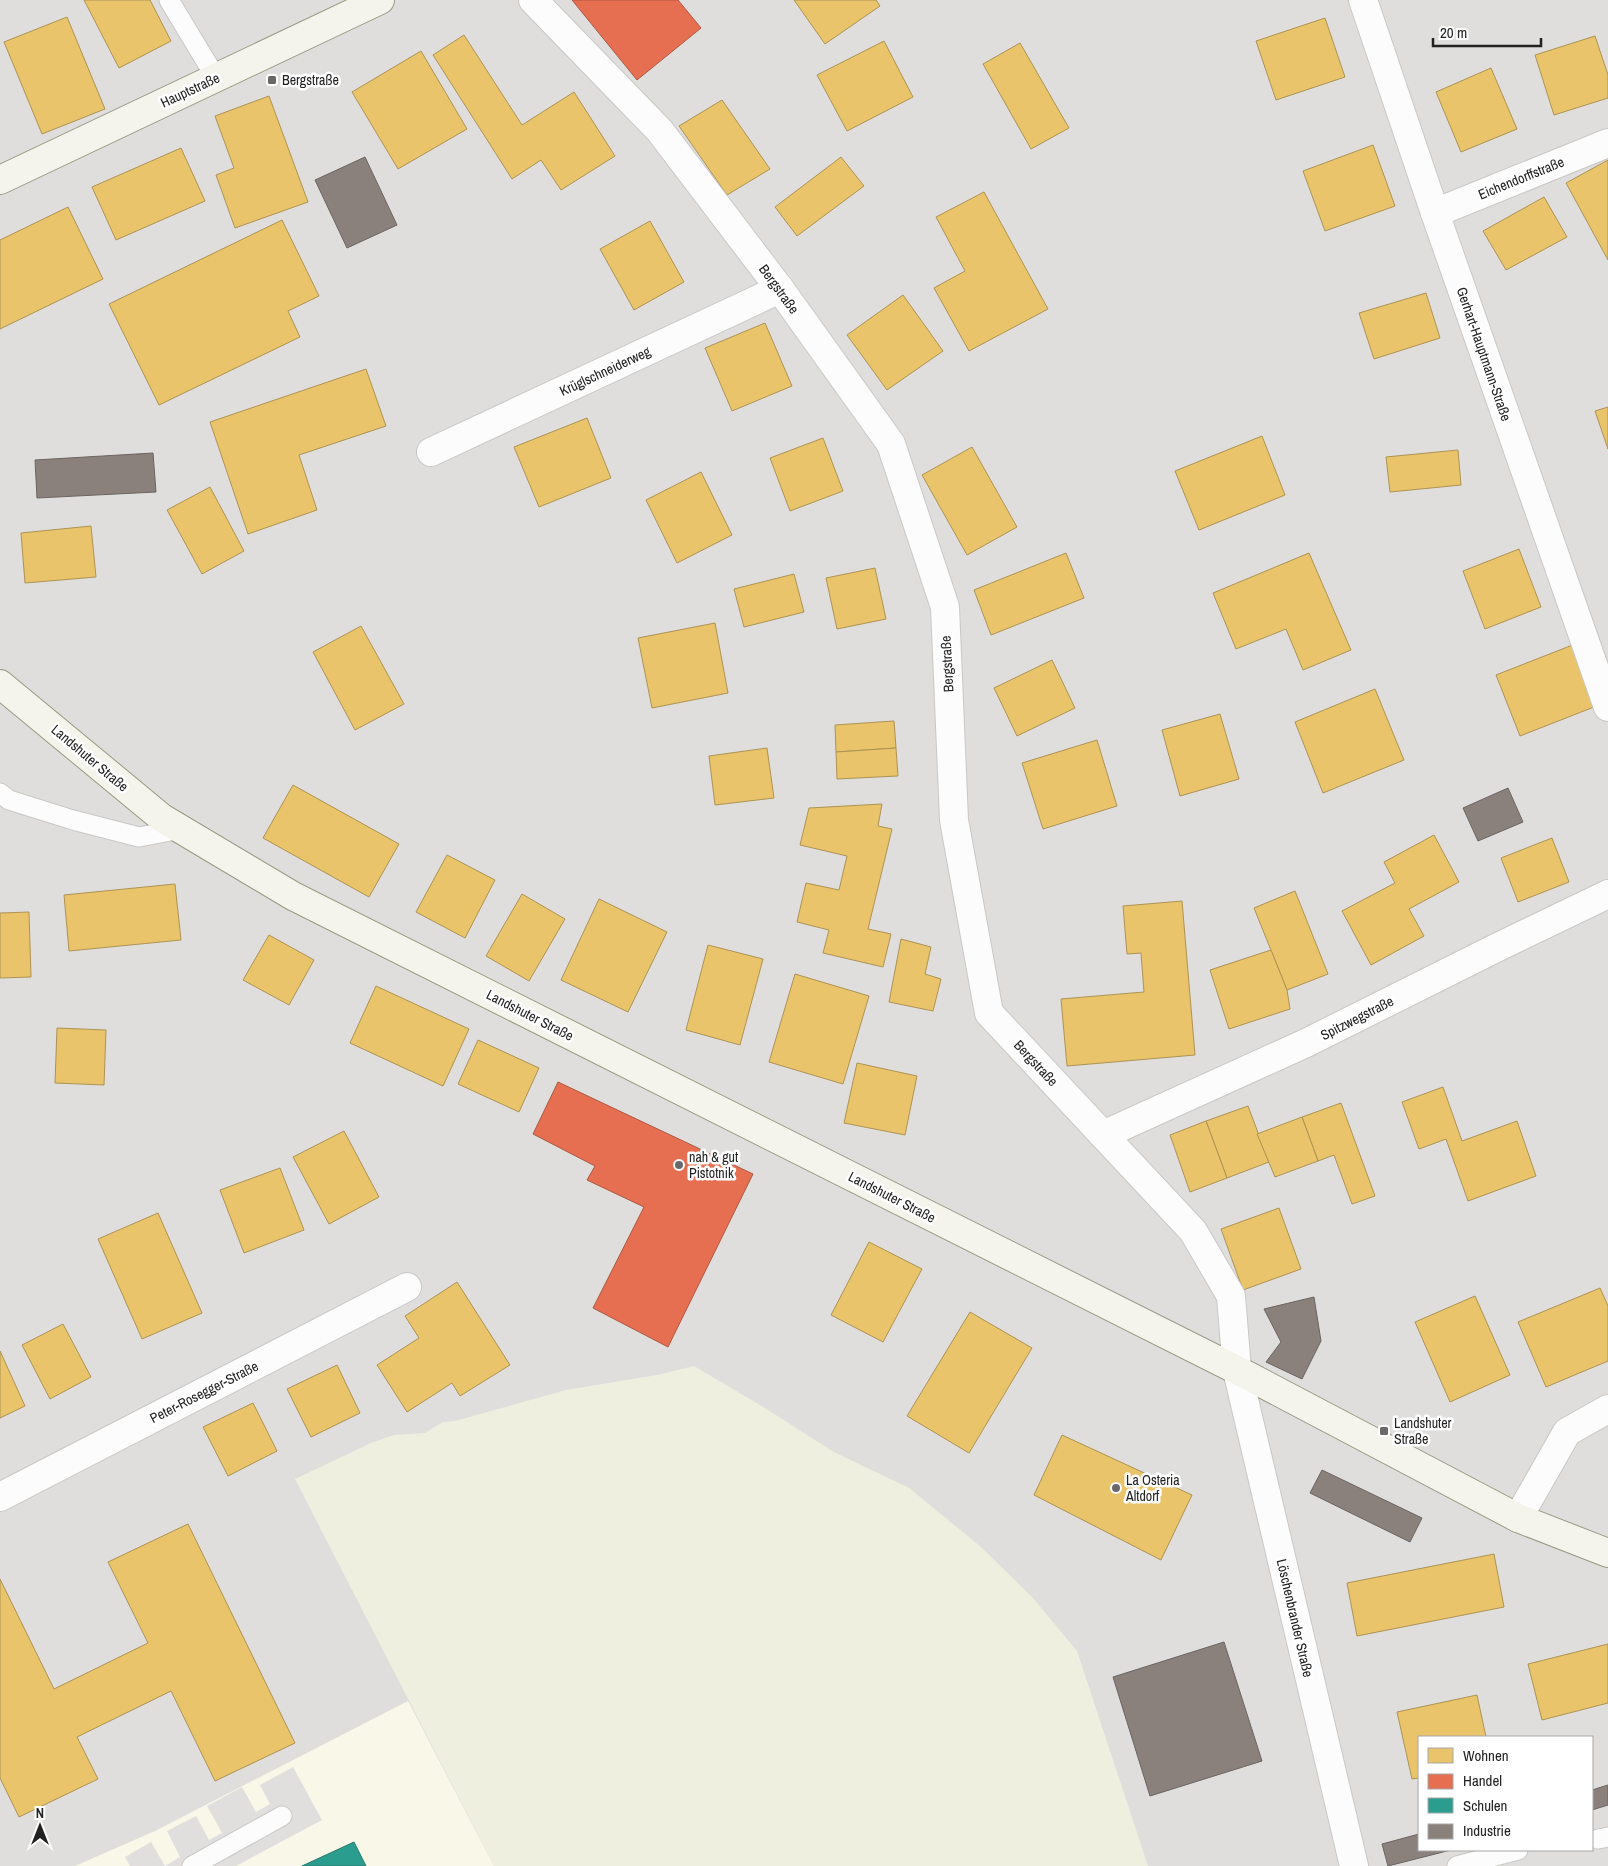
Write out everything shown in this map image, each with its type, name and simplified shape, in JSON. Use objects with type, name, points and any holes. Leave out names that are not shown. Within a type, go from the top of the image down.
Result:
[{"type":"street","name":"Hauptstraße","points":[[0,180],[380,0]]},
{"type":"street","name":"Bergstraße","points":[[533,0],[660,131],[780,290],[891,444],[945,607],[954,820],[989,1013],[1194,1231],[1231,1296],[1236,1370]]},
{"type":"street","name":"Gerhart-Hauptmann-Straße","points":[[1363,0],[1435,213],[1608,707]]},
{"type":"street","name":"Eichendorffstraße","points":[[1435,213],[1608,143]]},
{"type":"street","name":"Krüglschneiderweg","points":[[431,452],[780,290]]},
{"type":"street","name":"Landshuter Straße","points":[[0,684],[162,818],[293,896],[1236,1370],[1518,1518],[1608,1553]]},
{"type":"street","name":"Spitzwegstraße","points":[[1102,1135],[1306,1043],[1608,894]]},
{"type":"street","name":"Peter-Rosegger-Straße","points":[[0,1497],[407,1287]]},
{"type":"street","name":"Löschenbrander Straße","points":[[1236,1370],[1352,1865]]},
{"type":"street","points":[[1518,1518],[1567,1432],[1608,1409]]},
{"type":"lane","points":[[169,0],[216,78]]},
{"type":"lane","points":[[0,793],[9,800],[73,820],[139,837],[181,830]]},
{"type":"lane","points":[[192,1866],[282,1816]]},
{"type":"lane","points":[[1457,1866],[1514,1851]]},
{"type":"shaded area","points":[[0,0],[1608,0],[1608,1866],[0,1866]]},
{"type":"shaded area","points":[[408,1701],[494,1866],[75,1866],[155,1831]]},
{"type":"shaded area","points":[[293,1767],[322,1820],[236,1866],[165,1866],[180,1857],[167,1831],[196,1816],[209,1840],[222,1833],[207,1806],[242,1787],[256,1812],[270,1804],[260,1785]]},
{"type":"shaded area","points":[[151,1842],[165,1866],[130,1866],[125,1857]]},
{"type":"green space","points":[[694,1366],[834,1452],[909,1488],[981,1547],[1033,1598],[1077,1651],[1148,1866],[494,1866],[295,1479],[371,1443],[394,1435],[425,1433],[443,1422],[455,1421],[566,1390],[657,1375]]},
{"type":"building: Wohnen","points":[[84,0],[150,0],[171,41],[119,68]]},
{"type":"building: Wohnen","points":[[794,0],[876,0],[880,6],[825,44]]},
{"type":"building: Wohnen","points":[[67,17],[105,109],[42,134],[4,42]]},
{"type":"building: Wohnen","points":[[1325,18],[1345,77],[1276,100],[1256,41]]},
{"type":"building: Wohnen","points":[[464,35],[522,125],[574,92],[615,156],[561,190],[541,160],[512,179],[433,55]]},
{"type":"building: Wohnen","points":[[1595,36],[1608,75],[1608,98],[1554,115],[1535,55]]},
{"type":"building: Wohnen","points":[[884,41],[913,97],[847,131],[817,75]]},
{"type":"building: Wohnen","points":[[1020,43],[1069,128],[1031,149],[983,64]]},
{"type":"building: Wohnen","points":[[421,51],[467,129],[398,169],[352,92]]},
{"type":"building: Wohnen","points":[[1491,68],[1517,129],[1461,152],[1436,92]]},
{"type":"building: Wohnen","points":[[269,96],[308,202],[235,228],[216,175],[234,168],[215,116]]},
{"type":"building: Wohnen","points":[[722,100],[770,169],[727,195],[679,126]]},
{"type":"building: Wohnen","points":[[1373,145],[1395,206],[1325,231],[1303,171]]},
{"type":"building: Wohnen","points":[[181,148],[205,201],[116,240],[92,187]]},
{"type":"building: Wohnen","points":[[841,157],[864,186],[797,236],[775,207]]},
{"type":"building: Wohnen","points":[[1608,160],[1608,260],[1566,183]]},
{"type":"building: Wohnen","points":[[984,192],[1048,309],[969,351],[934,288],[965,271],[936,217]]},
{"type":"building: Wohnen","points":[[1544,197],[1567,237],[1506,270],[1483,231]]},
{"type":"building: Wohnen","points":[[68,207],[103,279],[0,329],[0,240]]},
{"type":"building: Wohnen","points":[[282,220],[319,296],[288,311],[300,337],[159,405],[109,304]]},
{"type":"building: Wohnen","points":[[650,221],[684,282],[634,310],[600,249]]},
{"type":"building: Wohnen","points":[[1426,293],[1440,338],[1374,359],[1359,313]]},
{"type":"building: Wohnen","points":[[903,295],[943,351],[887,390],[847,335]]},
{"type":"building: Wohnen","points":[[765,323],[792,386],[732,411],[705,348]]},
{"type":"building: Wohnen","points":[[366,369],[386,426],[299,455],[317,510],[248,534],[210,422]]},
{"type":"building: Wohnen","points":[[1608,407],[1608,449],[1595,411]]},
{"type":"building: Wohnen","points":[[587,418],[611,478],[539,507],[514,447]]},
{"type":"building: Wohnen","points":[[1262,436],[1285,495],[1199,530],[1175,471]]},
{"type":"building: Wohnen","points":[[823,438],[843,491],[790,511],[770,458]]},
{"type":"building: Wohnen","points":[[972,447],[1017,527],[967,555],[922,475]]},
{"type":"building: Wohnen","points":[[1458,450],[1461,485],[1390,492],[1386,457]]},
{"type":"building: Wohnen","points":[[701,472],[732,535],[677,563],[646,500]]},
{"type":"building: Wohnen","points":[[210,487],[244,551],[202,574],[167,510]]},
{"type":"building: Wohnen","points":[[91,526],[96,577],[25,583],[21,533]]},
{"type":"building: Wohnen","points":[[1519,549],[1541,607],[1485,629],[1463,571]]},
{"type":"building: Wohnen","points":[[1066,553],[1084,598],[991,635],[974,590]]},
{"type":"building: Wohnen","points":[[1309,553],[1351,650],[1303,670],[1286,629],[1236,649],[1213,593]]},
{"type":"building: Wohnen","points":[[875,568],[886,619],[837,629],[826,578]]},
{"type":"building: Wohnen","points":[[794,574],[804,612],[744,627],[734,589]]},
{"type":"building: Wohnen","points":[[715,623],[728,693],[652,708],[638,638]]},
{"type":"building: Wohnen","points":[[361,626],[404,704],[355,730],[313,652]]},
{"type":"building: Wohnen","points":[[1575,644],[1599,705],[1520,736],[1496,675]]},
{"type":"building: Wohnen","points":[[1052,660],[1075,708],[1017,736],[994,688]]},
{"type":"building: Wohnen","points":[[1375,689],[1404,760],[1323,793],[1295,722]]},
{"type":"building: Wohnen","points":[[1220,714],[1239,779],[1180,796],[1162,730]]},
{"type":"building: Wohnen","points":[[894,721],[896,748],[836,752],[835,725]]},
{"type":"building: Wohnen","points":[[1097,740],[1117,806],[1043,829],[1022,763]]},
{"type":"building: Wohnen","points":[[767,748],[774,798],[715,805],[709,756]]},
{"type":"building: Wohnen","points":[[896,748],[898,776],[837,779],[836,752]]},
{"type":"building: Wohnen","points":[[293,785],[399,844],[369,897],[263,838]]},
{"type":"building: Wohnen","points":[[882,804],[878,826],[892,829],[868,929],[891,934],[883,967],[823,953],[829,930],[797,922],[806,883],[839,890],[847,856],[800,845],[809,808]]},
{"type":"building: Wohnen","points":[[1434,835],[1459,882],[1409,909],[1424,936],[1371,965],[1342,911],[1395,883],[1384,862]]},
{"type":"building: Wohnen","points":[[1552,838],[1569,882],[1518,902],[1501,858]]},
{"type":"building: Wohnen","points":[[447,855],[495,880],[465,938],[416,912]]},
{"type":"building: Wohnen","points":[[175,884],[181,940],[69,951],[64,895]]},
{"type":"building: Wohnen","points":[[1295,891],[1328,974],[1287,990],[1254,908]]},
{"type":"building: Wohnen","points":[[522,894],[565,919],[529,981],[486,956]]},
{"type":"building: Wohnen","points":[[599,899],[667,932],[628,1012],[561,980]]},
{"type":"building: Wohnen","points":[[1182,901],[1195,1055],[1067,1066],[1061,999],[1144,992],[1141,953],[1127,954],[1123,906]]},
{"type":"building: Wohnen","points":[[29,912],[31,977],[0,978],[0,913]]},
{"type":"building: Wohnen","points":[[269,935],[314,960],[289,1005],[243,980]]},
{"type":"building: Wohnen","points":[[901,939],[931,947],[925,974],[941,979],[933,1011],[889,1002]]},
{"type":"building: Wohnen","points":[[708,945],[763,959],[740,1045],[686,1030]]},
{"type":"building: Wohnen","points":[[1271,950],[1287,990],[1290,1009],[1229,1029],[1210,970]]},
{"type":"building: Wohnen","points":[[795,974],[869,996],[843,1084],[769,1062]]},
{"type":"building: Wohnen","points":[[376,986],[469,1029],[443,1086],[350,1043]]},
{"type":"building: Wohnen","points":[[57,1028],[106,1030],[104,1085],[55,1083]]},
{"type":"building: Wohnen","points":[[478,1040],[539,1068],[519,1112],[458,1084]]},
{"type":"building: Wohnen","points":[[857,1063],[917,1076],[905,1135],[844,1123]]},
{"type":"building: Wohnen","points":[[1443,1087],[1462,1141],[1517,1121],[1536,1176],[1468,1201],[1446,1139],[1419,1149],[1402,1102]]},
{"type":"building: Wohnen","points":[[1341,1103],[1375,1196],[1352,1204],[1334,1155],[1318,1161],[1302,1117]]},
{"type":"building: Wohnen","points":[[1248,1106],[1269,1162],[1227,1178],[1206,1121]]},
{"type":"building: Wohnen","points":[[1302,1117],[1318,1161],[1275,1177],[1257,1134]]},
{"type":"building: Wohnen","points":[[1206,1121],[1227,1178],[1190,1192],[1170,1135]]},
{"type":"building: Wohnen","points":[[344,1131],[379,1197],[329,1224],[293,1157]]},
{"type":"building: Wohnen","points":[[280,1168],[304,1230],[244,1253],[220,1190]]},
{"type":"building: Wohnen","points":[[1279,1208],[1301,1269],[1243,1290],[1221,1229]]},
{"type":"building: Wohnen","points":[[158,1213],[202,1313],[142,1339],[98,1239]]},
{"type":"building: Wohnen","points":[[869,1242],[922,1269],[883,1342],[831,1315]]},
{"type":"building: Wohnen","points":[[457,1282],[510,1365],[460,1396],[452,1383],[407,1412],[377,1365],[419,1338],[405,1316]]},
{"type":"building: Wohnen","points":[[1600,1288],[1608,1306],[1608,1361],[1546,1387],[1518,1322]]},
{"type":"building: Wohnen","points":[[1475,1296],[1510,1375],[1450,1402],[1415,1322]]},
{"type":"building: Wohnen","points":[[970,1312],[1032,1348],[969,1453],[907,1416]]},
{"type":"building: Wohnen","points":[[63,1324],[91,1377],[50,1399],[22,1345]]},
{"type":"building: Wohnen","points":[[0,1351],[25,1406],[0,1418]]},
{"type":"building: Wohnen","points":[[337,1365],[360,1413],[311,1437],[287,1389]]},
{"type":"building: Wohnen","points":[[253,1403],[277,1451],[228,1476],[203,1427]]},
{"type":"building: Wohnen","points":[[1062,1435],[1192,1495],[1161,1560],[1034,1495]]},
{"type":"building: Wohnen","points":[[188,1524],[295,1743],[215,1781],[171,1691],[77,1737],[98,1779],[19,1817],[0,1778],[0,1579],[54,1689],[148,1643],[108,1562]]},
{"type":"building: Wohnen","points":[[1494,1554],[1504,1607],[1357,1636],[1347,1583]]},
{"type":"building: Wohnen","points":[[1608,1644],[1608,1703],[1542,1720],[1528,1664]]},
{"type":"building: Wohnen","points":[[1477,1695],[1486,1736],[1418,1736],[1418,1778],[1412,1779],[1397,1712]]},
{"type":"building: Handel","points":[[572,0],[678,0],[701,28],[637,80]]},
{"type":"building: Handel","points":[[558,1082],[753,1174],[668,1347],[593,1308],[644,1207],[587,1180],[595,1166],[533,1134]]},
{"type":"building: Schulen","points":[[354,1842],[366,1866],[302,1866]]},
{"type":"building: Industrie","points":[[365,157],[397,225],[347,248],[315,180]]},
{"type":"building: Industrie","points":[[153,453],[156,492],[37,498],[35,460]]},
{"type":"building: Industrie","points":[[1508,788],[1523,822],[1478,841],[1463,808]]},
{"type":"building: Industrie","points":[[1314,1297],[1321,1341],[1302,1379],[1266,1362],[1281,1342],[1264,1309]]},
{"type":"building: Industrie","points":[[1322,1470],[1422,1518],[1410,1542],[1310,1493]]},
{"type":"building: Industrie","points":[[1224,1642],[1262,1761],[1150,1796],[1113,1677]]},
{"type":"building: Industrie","points":[[1608,1785],[1608,1805],[1593,1810],[1593,1790]]},
{"type":"building: Industrie","points":[[1418,1834],[1418,1851],[1447,1851],[1388,1866],[1382,1844]]},
{"type":"place","name":"Bergstraße","points":[[272,80]]},
{"type":"place","name":"nah & gut Pistotnik","points":[[679,1165]]},
{"type":"place","name":"Landshuter Straße","points":[[1384,1431]]},
{"type":"place","name":"La Osteria Altdorf","points":[[1116,1488]]}]
